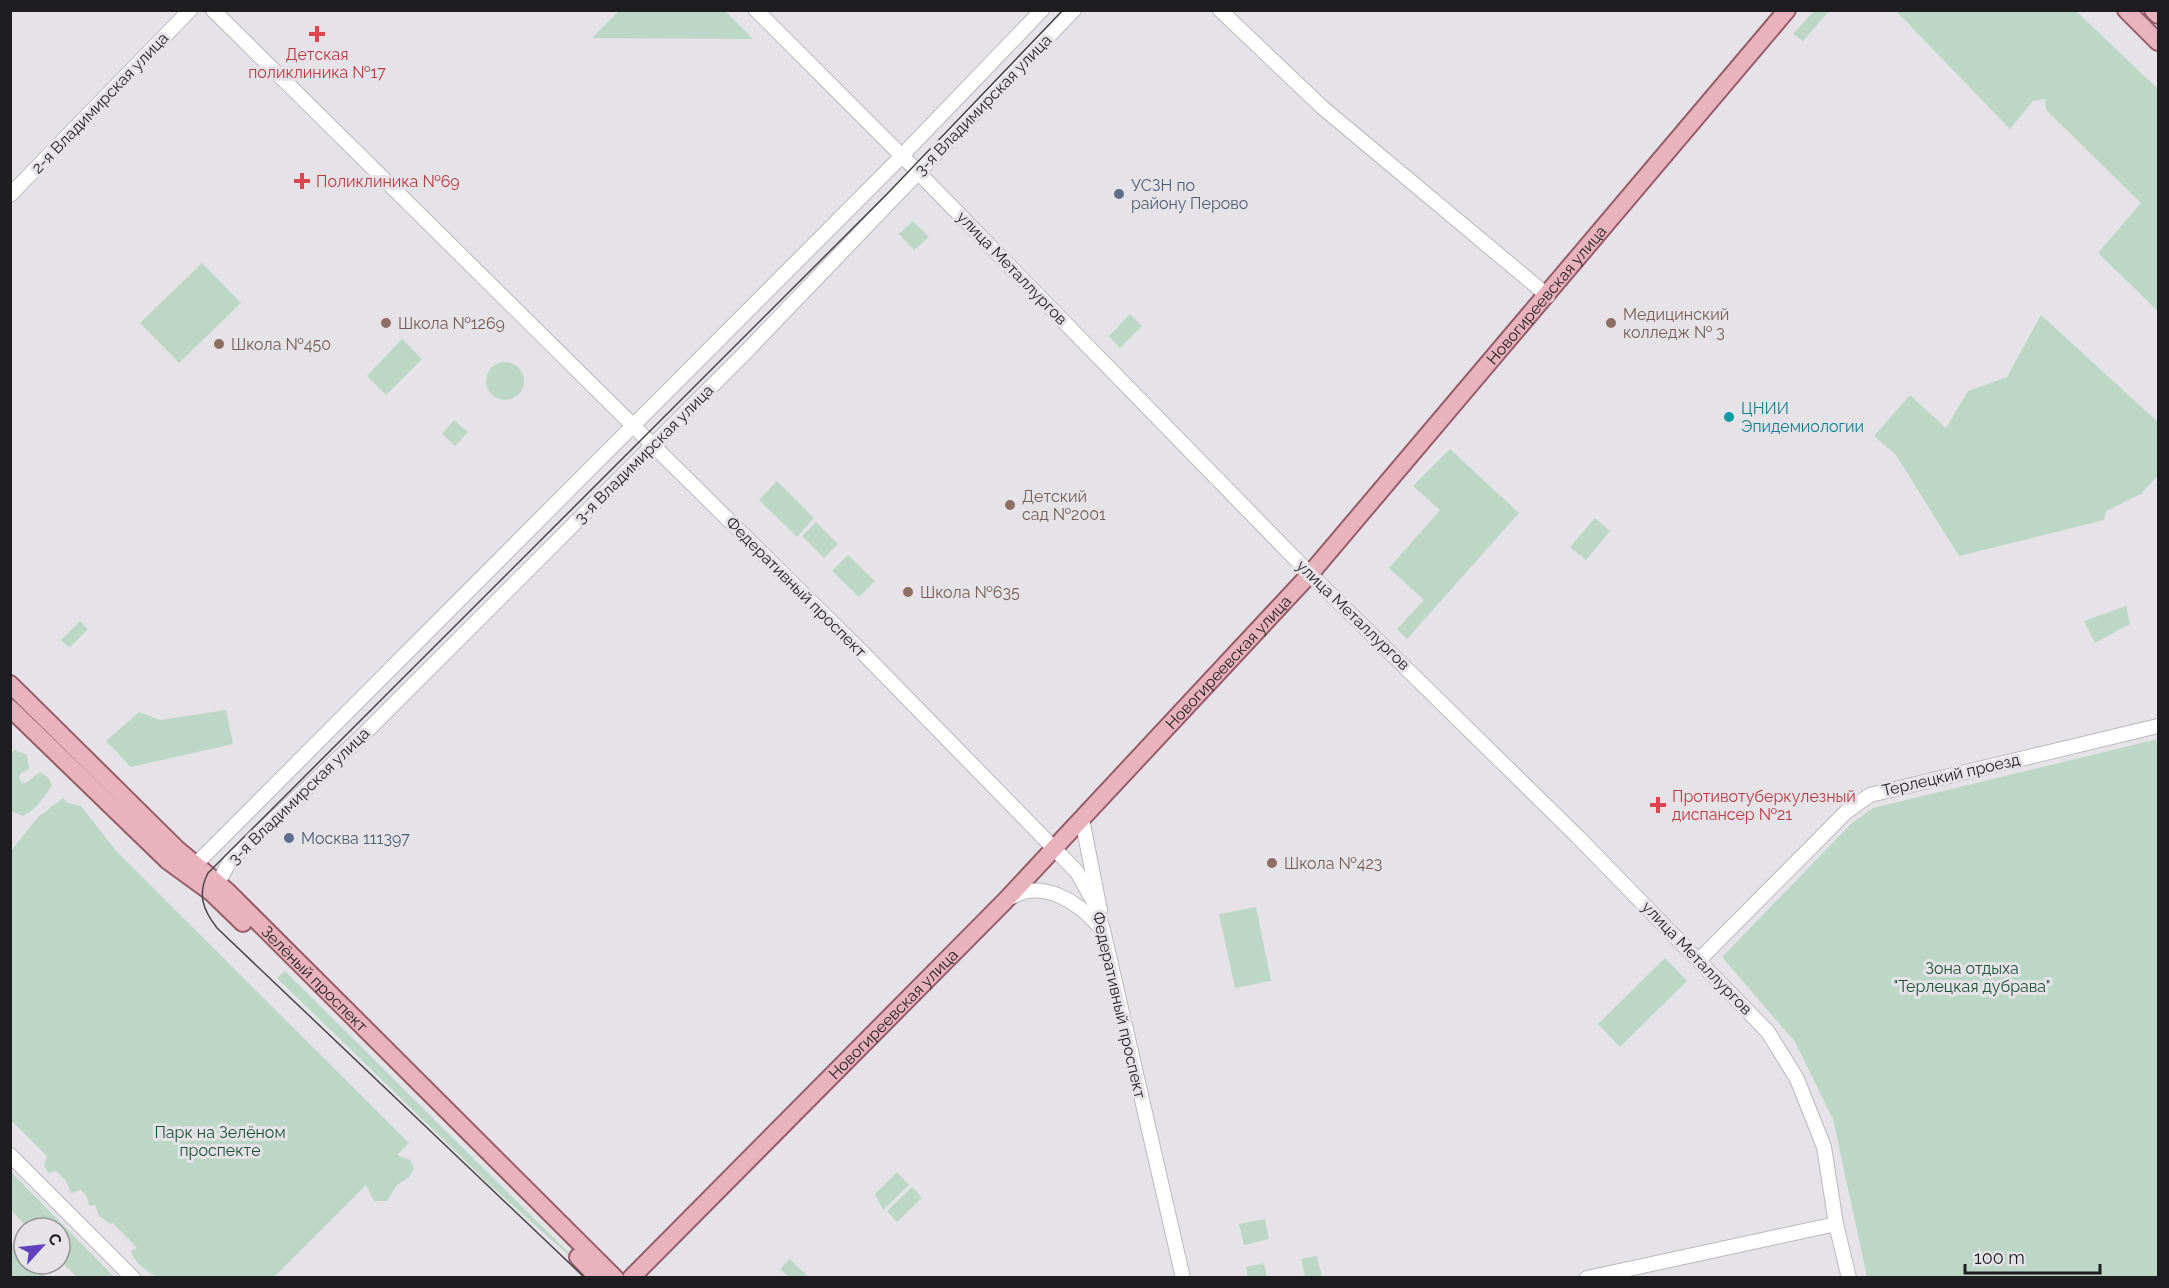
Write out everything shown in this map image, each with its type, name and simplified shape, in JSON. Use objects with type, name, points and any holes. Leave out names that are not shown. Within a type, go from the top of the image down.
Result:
[{"type":"main road","name":"Новогиреевская улица","points":[[631,1278],[1005,901],[1311,574],[1548,296],[1787,10]]},
{"type":"main road","points":[[2126,10],[2158,42]]},
{"type":"main road","points":[[2154,10],[2158,15]]},
{"type":"main road","name":"Зелёный проспект","points":[[10,684],[178,850],[191,869],[215,888],[615,1278]]},
{"type":"main road","name":"Зелёный проспект","points":[[10,708],[168,861],[191,869]]},
{"type":"main road","name":"Зелёный проспект","points":[[215,888],[598,1278]]},
{"type":"street","name":"2-я Владимирская улица","points":[[10,195],[190,10]]},
{"type":"street","name":"Федеративный проспект","points":[[213,10],[868,658],[1077,872],[1095,904],[1103,930],[1183,1278]]},
{"type":"street","name":"улица Металлургов","points":[[756,10],[918,172],[1311,574],[1405,665],[1768,1032],[1797,1079],[1824,1147],[1836,1224],[1849,1278]]},
{"type":"street","name":"3-я Владимирская улица","points":[[191,869],[425,637],[902,156],[1042,10]]},
{"type":"street","name":"3-я Владимирская улица","points":[[215,888],[230,861],[361,737],[768,330],[1074,10]]},
{"type":"street","points":[[1220,10],[1323,108],[1548,296]]},
{"type":"street","name":"Терлецкий проезд","points":[[1699,960],[1846,812],[1870,795],[2158,726]]},
{"type":"street","points":[[1082,819],[1098,889],[1103,930]]},
{"type":"street","points":[[1005,901],[1021,891],[1033,888],[1067,898],[1088,913],[1103,930]]},
{"type":"street","points":[[10,1155],[133,1278]]},
{"type":"street","points":[[1587,1278],[1836,1224]]},
{"type":"green space","points":[[724,10],[753,39],[592,38],[619,11]]},
{"type":"green space","points":[[1814,11],[1829,11],[1803,41],[1793,34]]},
{"type":"green space","points":[[1896,11],[2076,11],[2158,89],[2158,311],[2098,253],[2141,203],[2046,110],[2045,99],[2033,101],[2010,129]]},
{"type":"green space","points":[[913,221],[929,237],[914,250],[899,234]]},
{"type":"green space","points":[[202,263],[241,303],[179,363],[140,323]]},
{"type":"green space","points":[[1130,314],[1142,326],[1120,348],[1109,336]]},
{"type":"green space","points":[[2041,315],[2158,422],[2158,475],[2141,494],[2106,511],[2104,520],[1959,556],[1896,455],[1874,436],[1910,395],[1946,428],[1968,391],[2007,377]]},
{"type":"green space","points":[[402,339],[422,359],[386,395],[367,376]]},
{"type":"green space","points":[[505,362],[518,368],[524,381],[518,394],[505,400],[492,394],[486,381],[492,368]]},
{"type":"green space","points":[[454,420],[468,432],[455,446],[442,434]]},
{"type":"green space","points":[[1450,449],[1519,513],[1407,639],[1397,629],[1424,600],[1389,568],[1440,510],[1413,486]]},
{"type":"green space","points":[[777,481],[814,518],[797,537],[759,500]]},
{"type":"green space","points":[[1595,518],[1610,531],[1586,560],[1570,547]]},
{"type":"green space","points":[[816,522],[838,544],[824,558],[802,536]]},
{"type":"green space","points":[[848,555],[875,581],[859,597],[832,571]]},
{"type":"green space","points":[[2126,606],[2130,624],[2095,643],[2084,621]]},
{"type":"green space","points":[[80,621],[88,629],[69,648],[61,640]]},
{"type":"green space","points":[[226,710],[233,744],[131,767],[106,741],[139,712],[160,720]]},
{"type":"green space","name":"Зона отдыха \"Терлецкая дубрава\"","points":[[2158,739],[2158,1277],[1867,1277],[1833,1119],[1795,1042],[1722,957],[1852,823],[1873,808]]},
{"type":"green space","points":[[15,750],[27,755],[29,769],[21,773],[19,778],[21,782],[26,783],[40,772],[48,777],[52,786],[35,808],[23,816],[11,811],[11,753]]},
{"type":"green space","name":"Парк на Зелёном проспекте","points":[[63,798],[68,803],[81,806],[117,852],[409,1143],[397,1155],[410,1160],[414,1169],[409,1177],[397,1185],[387,1201],[374,1201],[366,1185],[274,1277],[188,1280],[161,1278],[152,1274],[143,1268],[132,1255],[131,1251],[137,1248],[113,1223],[110,1224],[99,1216],[95,1205],[89,1206],[87,1197],[81,1190],[71,1193],[66,1181],[56,1171],[48,1173],[44,1165],[47,1156],[11,1120],[11,851],[38,817]]},
{"type":"green space","points":[[1256,907],[1271,981],[1235,988],[1219,914]]},
{"type":"green space","points":[[1665,958],[1687,981],[1620,1047],[1598,1024]]},
{"type":"green space","points":[[285,971],[593,1277],[489,1184],[277,978]]},
{"type":"green space","points":[[10,1172],[54,1216],[17,1216],[11,1210]]},
{"type":"green space","points":[[897,1172],[909,1185],[883,1210],[875,1194]]},
{"type":"green space","points":[[912,1187],[922,1198],[897,1222],[887,1211]]},
{"type":"green space","points":[[1265,1219],[1269,1239],[1244,1245],[1239,1224]]},
{"type":"green space","points":[[72,1234],[114,1277],[77,1277],[72,1272]]},
{"type":"green space","points":[[10,1242],[12,1244],[12,1276],[46,1277],[11,1277]]},
{"type":"green space","points":[[1317,1256],[1322,1277],[1305,1277],[1301,1259]]},
{"type":"green space","points":[[790,1259],[808,1277],[789,1277],[780,1269]]},
{"type":"green space","points":[[1264,1263],[1267,1277],[1248,1277],[1246,1267]]},
{"type":"tram line","points":[[585,1278],[217,928],[203,902],[203,888],[208,873],[887,194],[1063,10]]},
{"type":"place","name":"Детская поликлиника №17","points":[[317,34]]},
{"type":"place","name":"Поликлиника №69","points":[[302,181]]},
{"type":"place","name":"УСЗН по району Перово","points":[[1119,194]]},
{"type":"place","name":"Школа №1269","points":[[386,323]]},
{"type":"place","name":"Медицинский колледж № 3","points":[[1611,323]]},
{"type":"place","name":"Школа №450","points":[[219,344]]},
{"type":"place","name":"ЦНИИ Эпидемиологии","points":[[1729,417]]},
{"type":"place","name":"Детский сад №2001","points":[[1010,505]]},
{"type":"place","name":"Школа №635","points":[[908,592]]},
{"type":"place","name":"Противотуберкулезный диспансер №21","points":[[1658,805]]},
{"type":"place","name":"Москва 111397","points":[[289,838]]},
{"type":"place","name":"Школа №423","points":[[1272,863]]}]
